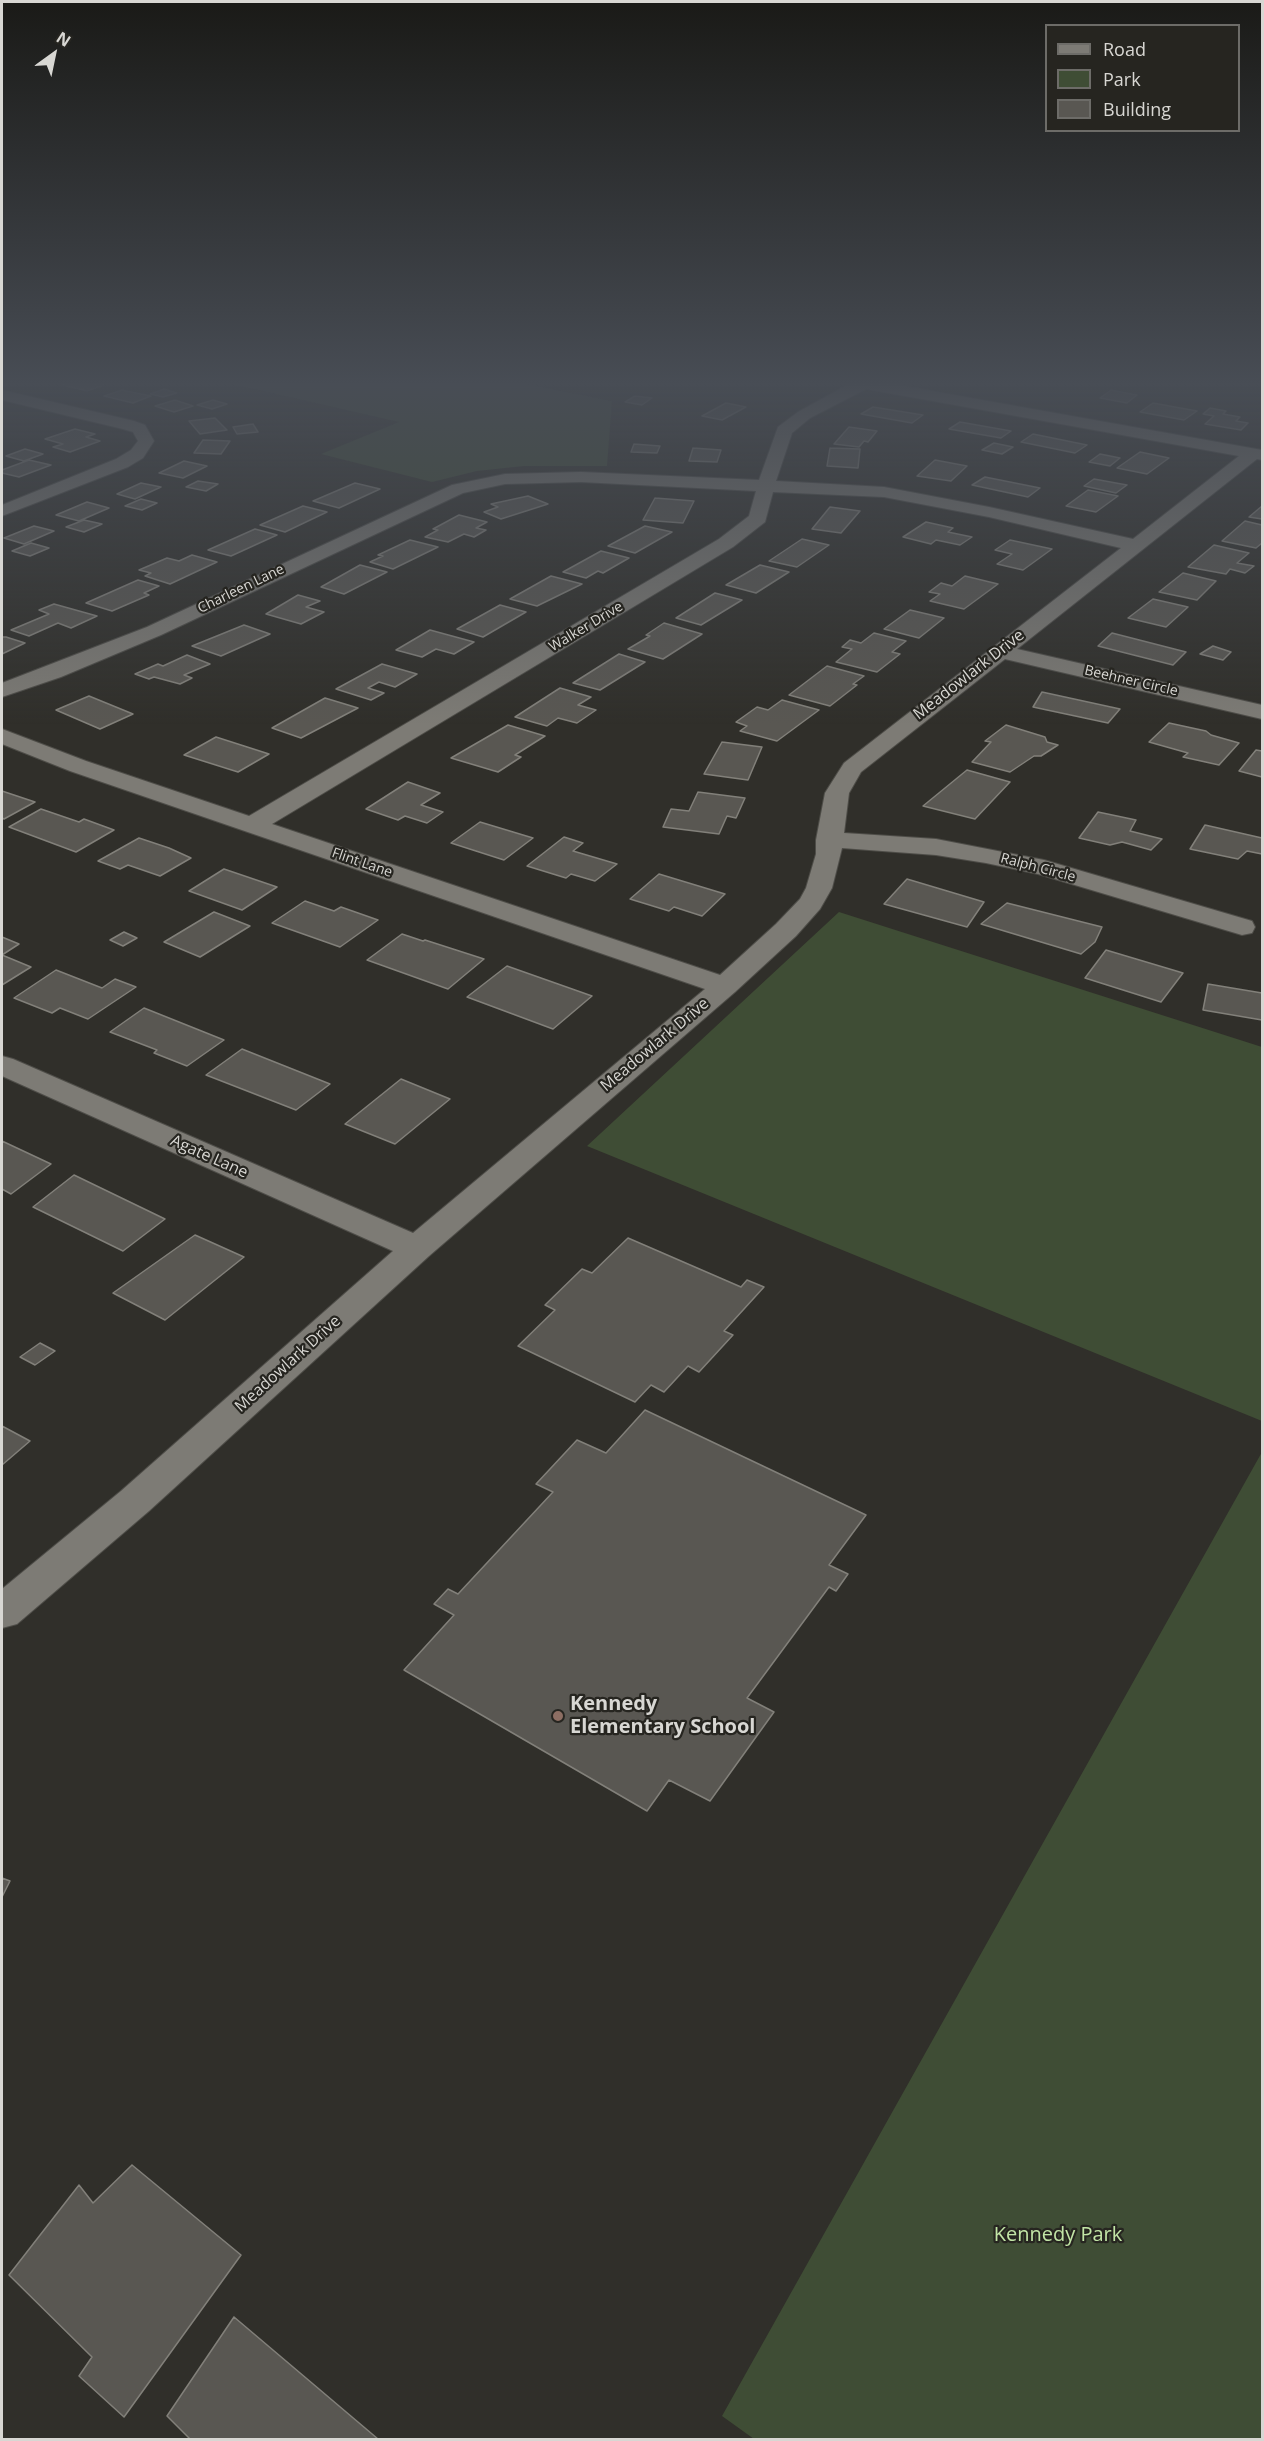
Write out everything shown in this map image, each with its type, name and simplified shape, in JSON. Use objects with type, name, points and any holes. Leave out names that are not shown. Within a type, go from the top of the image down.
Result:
[{"type":"street","points":[[2,511],[37,497]]},
{"type":"street","name":"Charleen Lane","points":[[2,690],[135,639],[441,497]]},
{"type":"street","name":"Walker Drive","points":[[252,825],[726,543],[758,518],[763,497]]},
{"type":"street","name":"Charleen Lane","points":[[911,497],[967,507],[1135,545]]},
{"type":"street","name":"Meadowlark Drive","points":[[2,1612],[135,1501],[417,1248],[725,986],[811,903],[819,888],[828,854],[837,793],[852,768],[1135,545],[1200,497]]},
{"type":"street","name":"Beehner Circle","points":[[1000,651],[1263,712]]},
{"type":"street","name":"Flint Lane","points":[[2,736],[78,766],[725,986]]},
{"type":"street","name":"Ralph Circle","points":[[829,840],[936,847],[986,855],[1044,868],[1242,927]]},
{"type":"street","name":"Agate Lane","points":[[2,1065],[417,1248]]},
{"type":"green space","points":[[839,912],[1262,1047],[1262,1421],[587,1146]]},
{"type":"green space","name":"Kennedy Park","points":[[1262,1452],[1262,2439],[754,2439],[722,2416]]},
{"type":"building","points":[[323,497],[363,497],[339,508],[313,501]]},
{"type":"building","points":[[530,497],[548,504],[501,519],[484,512],[498,507],[491,504]]},
{"type":"building","points":[[1078,497],[1117,497],[1096,512],[1066,506]]},
{"type":"building","points":[[655,498],[694,501],[683,523],[643,520]]},
{"type":"building","points":[[141,499],[157,503],[142,510],[125,506]]},
{"type":"building","points":[[87,502],[109,508],[79,521],[56,515]]},
{"type":"building","points":[[303,506],[327,512],[285,532],[260,525]]},
{"type":"building","points":[[1262,506],[1262,519],[1249,517]]},
{"type":"building","points":[[830,507],[860,511],[841,533],[812,529]]},
{"type":"building","points":[[459,515],[487,522],[476,528],[486,530],[474,537],[464,534],[448,542],[425,537],[438,530],[433,529]]},
{"type":"building","points":[[84,520],[102,524],[84,532],[66,527]]},
{"type":"building","points":[[1245,521],[1262,525],[1262,543],[1256,548],[1222,541]]},
{"type":"building","points":[[926,522],[953,528],[948,532],[972,537],[960,545],[936,540],[931,544],[903,537]]},
{"type":"building","points":[[34,526],[54,531],[24,544],[4,538]]},
{"type":"building","points":[[645,526],[672,532],[635,553],[608,546]]},
{"type":"building","points":[[255,529],[277,535],[231,556],[208,550]]},
{"type":"building","points":[[802,539],[829,545],[797,567],[769,561]]},
{"type":"building","points":[[410,540],[438,547],[393,569],[370,562],[383,556],[378,555]]},
{"type":"building","points":[[1010,540],[1052,549],[1023,570],[997,564],[1012,554],[995,550]]},
{"type":"building","points":[[31,543],[49,548],[30,556],[12,551]]},
{"type":"building","points":[[1214,545],[1249,553],[1237,563],[1254,566],[1245,573],[1230,569],[1226,574],[1188,567]]},
{"type":"building","points":[[601,551],[629,558],[603,573],[598,571],[586,578],[563,572]]},
{"type":"building","points":[[192,555],[217,562],[170,584],[145,576],[151,573],[139,570],[167,558],[179,561]]},
{"type":"building","points":[[360,565],[387,572],[344,594],[321,587]]},
{"type":"building","points":[[760,565],[789,572],[756,593],[726,585]]},
{"type":"building","points":[[1183,573],[1216,581],[1197,600],[1159,592]]},
{"type":"building","points":[[551,576],[582,584],[537,606],[510,599]]},
{"type":"building","points":[[965,576],[998,584],[964,609],[930,601],[940,594],[929,592],[941,583],[952,586]]},
{"type":"building","points":[[138,580],[159,586],[144,593],[149,595],[112,611],[86,603]]},
{"type":"building","points":[[715,593],[742,600],[701,625],[676,618]]},
{"type":"building","points":[[298,595],[320,601],[306,607],[324,612],[301,624],[266,614]]},
{"type":"building","points":[[1153,599],[1188,607],[1166,627],[1128,618]]},
{"type":"building","points":[[54,604],[97,616],[71,628],[58,623],[29,636],[11,630],[49,614],[39,610]]},
{"type":"building","points":[[500,605],[526,612],[483,637],[457,629]]},
{"type":"building","points":[[910,610],[944,618],[919,638],[884,629]]},
{"type":"building","points":[[664,623],[702,634],[663,659],[628,649],[650,636],[646,635]]},
{"type":"building","points":[[244,625],[270,634],[221,656],[192,646]]},
{"type":"building","points":[[430,630],[474,642],[454,654],[436,649],[422,657],[396,650]]},
{"type":"building","points":[[874,633],[906,641],[892,652],[900,654],[877,672],[836,662],[852,649],[842,647],[850,640],[861,643]]},
{"type":"building","points":[[1112,633],[1186,652],[1173,665],[1098,646]]},
{"type":"building","points":[[2,637],[6,637],[25,643],[2,654]]},
{"type":"building","points":[[1213,646],[1231,652],[1223,660],[1200,654]]},
{"type":"building","points":[[619,654],[645,662],[600,690],[573,683]]},
{"type":"building","points":[[187,655],[210,664],[184,675],[192,678],[180,684],[154,677],[149,679],[135,674],[158,664],[163,666]]},
{"type":"building","points":[[382,664],[417,674],[395,687],[379,682],[368,688],[384,693],[371,700],[336,689]]},
{"type":"building","points":[[827,666],[864,676],[853,684],[857,685],[830,706],[789,695]]},
{"type":"building","points":[[560,688],[591,697],[578,705],[596,710],[577,723],[558,718],[547,726],[515,717]]},
{"type":"building","points":[[1042,692],[1120,709],[1108,723],[1033,707]]},
{"type":"building","points":[[89,696],[133,714],[100,729],[56,710]]},
{"type":"building","points":[[325,698],[358,708],[301,738],[272,728]]},
{"type":"building","points":[[782,700],[819,710],[777,741],[740,731],[747,726],[736,722],[757,707],[768,710]]},
{"type":"building","points":[[1169,723],[1206,731],[1211,735],[1239,743],[1219,765],[1183,757],[1188,753],[1149,742]]},
{"type":"building","points":[[508,725],[545,736],[515,755],[521,757],[498,772],[451,758]]},
{"type":"building","points":[[1006,725],[1045,737],[1047,742],[1058,745],[1041,756],[1034,756],[1010,772],[972,762],[991,742],[985,741]]},
{"type":"building","points":[[216,737],[269,754],[238,772],[184,755]]},
{"type":"building","points":[[722,742],[762,747],[748,780],[704,774]]},
{"type":"building","points":[[1256,750],[1262,751],[1262,777],[1239,771]]},
{"type":"building","points":[[967,770],[1010,782],[975,819],[923,806]]},
{"type":"building","points":[[408,782],[440,793],[421,805],[443,812],[427,823],[405,816],[398,820],[366,809]]},
{"type":"building","points":[[2,791],[35,802],[4,819],[2,818]]},
{"type":"building","points":[[698,792],[745,798],[736,818],[727,816],[719,834],[663,827],[671,809],[689,811]]},
{"type":"building","points":[[41,809],[79,822],[84,819],[114,830],[76,852],[9,827]]},
{"type":"building","points":[[1098,812],[1136,820],[1130,831],[1162,839],[1151,850],[1122,842],[1110,845],[1079,838]]},
{"type":"building","points":[[480,822],[533,838],[504,860],[451,843]]},
{"type":"building","points":[[1205,825],[1262,838],[1262,854],[1247,851],[1238,859],[1190,849]]},
{"type":"building","points":[[564,837],[583,843],[573,851],[617,864],[595,881],[571,874],[566,878],[527,866]]},
{"type":"building","points":[[139,838],[191,858],[160,876],[128,865],[120,869],[98,861]]},
{"type":"building","points":[[224,869],[277,887],[242,910],[189,891]]},
{"type":"building","points":[[659,874],[725,894],[702,916],[674,907],[669,911],[630,899]]},
{"type":"building","points":[[907,879],[984,902],[967,927],[884,904]]},
{"type":"building","points":[[305,901],[334,911],[341,907],[378,920],[340,947],[272,923]]},
{"type":"building","points":[[1007,903],[1102,927],[1095,942],[1081,954],[981,924]]},
{"type":"building","points":[[214,912],[250,926],[200,957],[164,942]]},
{"type":"building","points":[[124,932],[137,938],[123,946],[110,940]]},
{"type":"building","points":[[402,934],[484,959],[448,989],[367,960]]},
{"type":"building","points":[[2,937],[19,944],[2,955]]},
{"type":"building","points":[[1106,950],[1183,973],[1161,1002],[1085,978]]},
{"type":"building","points":[[2,955],[31,967],[2,985]]},
{"type":"building","points":[[507,966],[592,996],[553,1029],[467,997]]},
{"type":"building","points":[[56,970],[102,988],[115,979],[136,987],[88,1019],[60,1008],[52,1013],[14,998]]},
{"type":"building","points":[[1208,984],[1262,993],[1262,1020],[1203,1010]]},
{"type":"building","points":[[144,1008],[224,1040],[187,1066],[154,1053],[157,1050],[110,1032]]},
{"type":"building","points":[[242,1049],[330,1084],[296,1110],[206,1075]]},
{"type":"building","points":[[401,1079],[450,1099],[395,1144],[345,1124]]},
{"type":"building","points":[[2,1141],[51,1164],[11,1194],[2,1189]]},
{"type":"building","points":[[74,1175],[165,1219],[123,1251],[33,1207]]},
{"type":"building","points":[[195,1235],[244,1257],[165,1320],[113,1293]]},
{"type":"building","points":[[628,1238],[741,1287],[747,1280],[764,1287],[724,1331],[733,1335],[699,1372],[688,1366],[664,1392],[651,1385],[635,1402],[518,1346],[555,1310],[545,1305],[582,1269],[592,1273]]},
{"type":"building","points":[[40,1343],[55,1351],[35,1365],[20,1357]]},
{"type":"building","points":[[645,1410],[866,1515],[829,1565],[848,1574],[836,1591],[829,1587],[747,1698],[774,1712],[710,1801],[669,1780],[647,1811],[404,1670],[454,1615],[434,1604],[448,1589],[458,1594],[553,1492],[536,1484],[577,1440],[606,1453]]},
{"type":"building","points":[[2,1426],[30,1441],[2,1465]]},
{"type":"building","points":[[2,1878],[10,1881],[2,1897]]},
{"type":"building","points":[[132,2165],[241,2255],[124,2417],[79,2376],[92,2357],[9,2275],[79,2185],[93,2203]]},
{"type":"building","points":[[234,2317],[378,2440],[191,2440],[167,2416]]},
{"type":"place","name":"Kennedy Elementary School","points":[[558,1716]]}]
